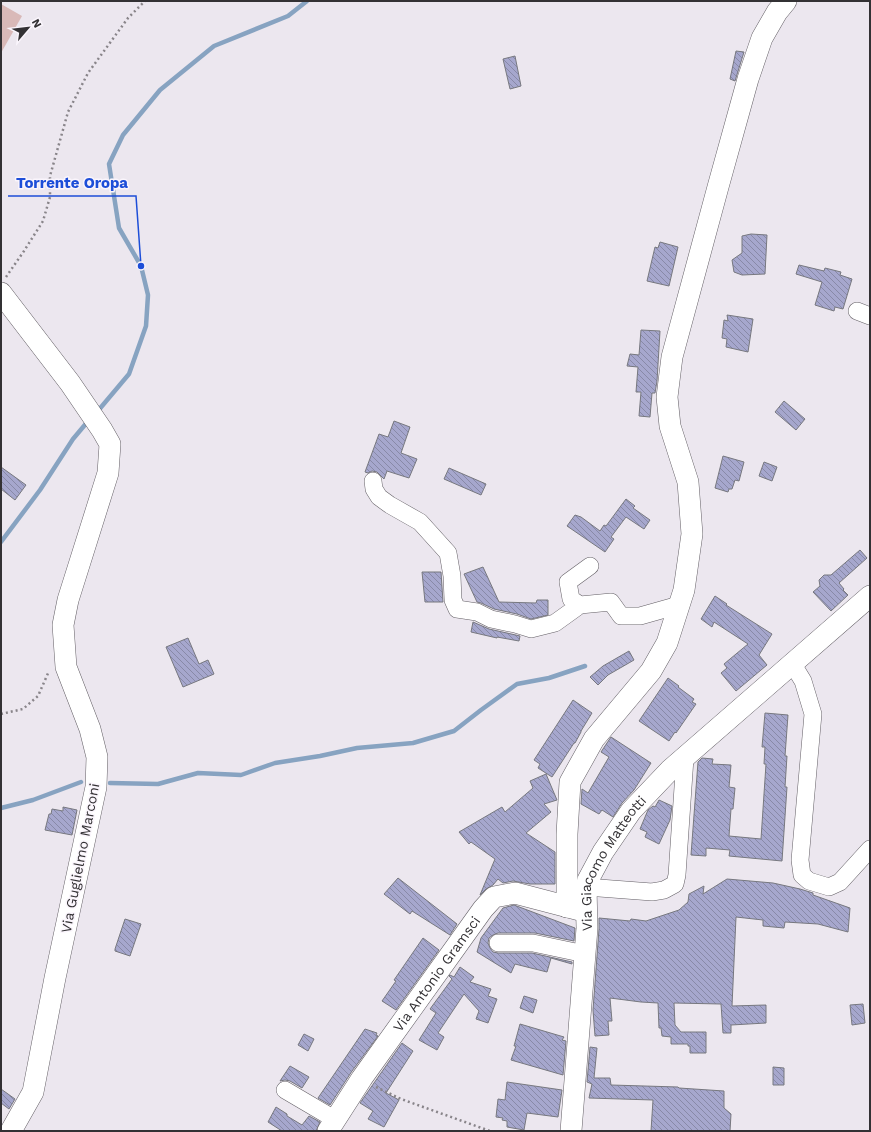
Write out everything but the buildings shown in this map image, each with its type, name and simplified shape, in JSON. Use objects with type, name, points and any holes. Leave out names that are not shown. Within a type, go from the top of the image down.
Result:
[{"type":"street","points":[[577,909],[567,834],[570,782],[594,739],[651,671],[667,643],[684,590],[692,534],[688,482],[670,426],[667,396],[672,357],[748,79],[762,38],[777,12],[786,1]]},
{"type":"street","name":"Via Guglielmo Marconi","points":[[3,285],[110,444],[108,473],[68,600],[64,625],[66,667],[90,729],[97,757],[96,787],[55,978],[33,1092],[11,1131]]},
{"type":"street","points":[[373,480],[374,489],[379,497],[420,522],[448,554],[452,576],[453,600],[457,609],[477,612],[491,619],[531,629],[555,623],[580,605],[611,602],[621,616],[640,616],[679,605]]},
{"type":"street","points":[[580,605],[571,599],[568,582],[590,566]]},
{"type":"street","name":"Via Giacomo Matteotti","points":[[570,1131],[587,928],[577,909],[588,880],[603,852],[631,811],[670,770],[870,596]]},
{"type":"street","points":[[792,663],[803,681],[813,714],[800,860],[802,875],[809,881],[829,887],[840,882],[870,849]]},
{"type":"street","points":[[586,887],[652,892],[664,890],[675,884],[685,758]]},
{"type":"street","name":"Via Antonio Gramsci","points":[[332,1125],[362,1078],[483,909],[494,897],[515,893],[577,909]]},
{"type":"street","points":[[498,943],[533,943],[585,954]]},
{"type":"street","points":[[285,1090],[332,1125]]},
{"type":"path","points":[[3,285],[43,221],[50,197],[50,176],[68,112],[88,73],[128,18],[145,1]]},
{"type":"path","points":[[1,714],[24,709],[38,696],[52,665]]},
{"type":"path","points":[[362,1078],[384,1092],[490,1131]]},
{"type":"shaded area","points":[[1,4],[22,16],[1,53]]},
{"type":"waterway","points":[[97,412],[129,374],[146,326],[148,295],[141,266],[119,228],[109,164],[123,135],[160,90],[214,46],[288,16],[307,1]]},
{"type":"waterway","points":[[1,542],[40,490],[73,439],[89,420]]},
{"type":"waterway","points":[[110,783],[158,784],[198,773],[241,775],[275,763],[320,756],[357,748],[413,743],[454,731],[517,684],[549,678],[585,666]]},
{"type":"waterway","points":[[1,808],[33,800],[81,782]]},
{"type":"place","name":"Torrente Oropa","points":[[141,266]]}]
